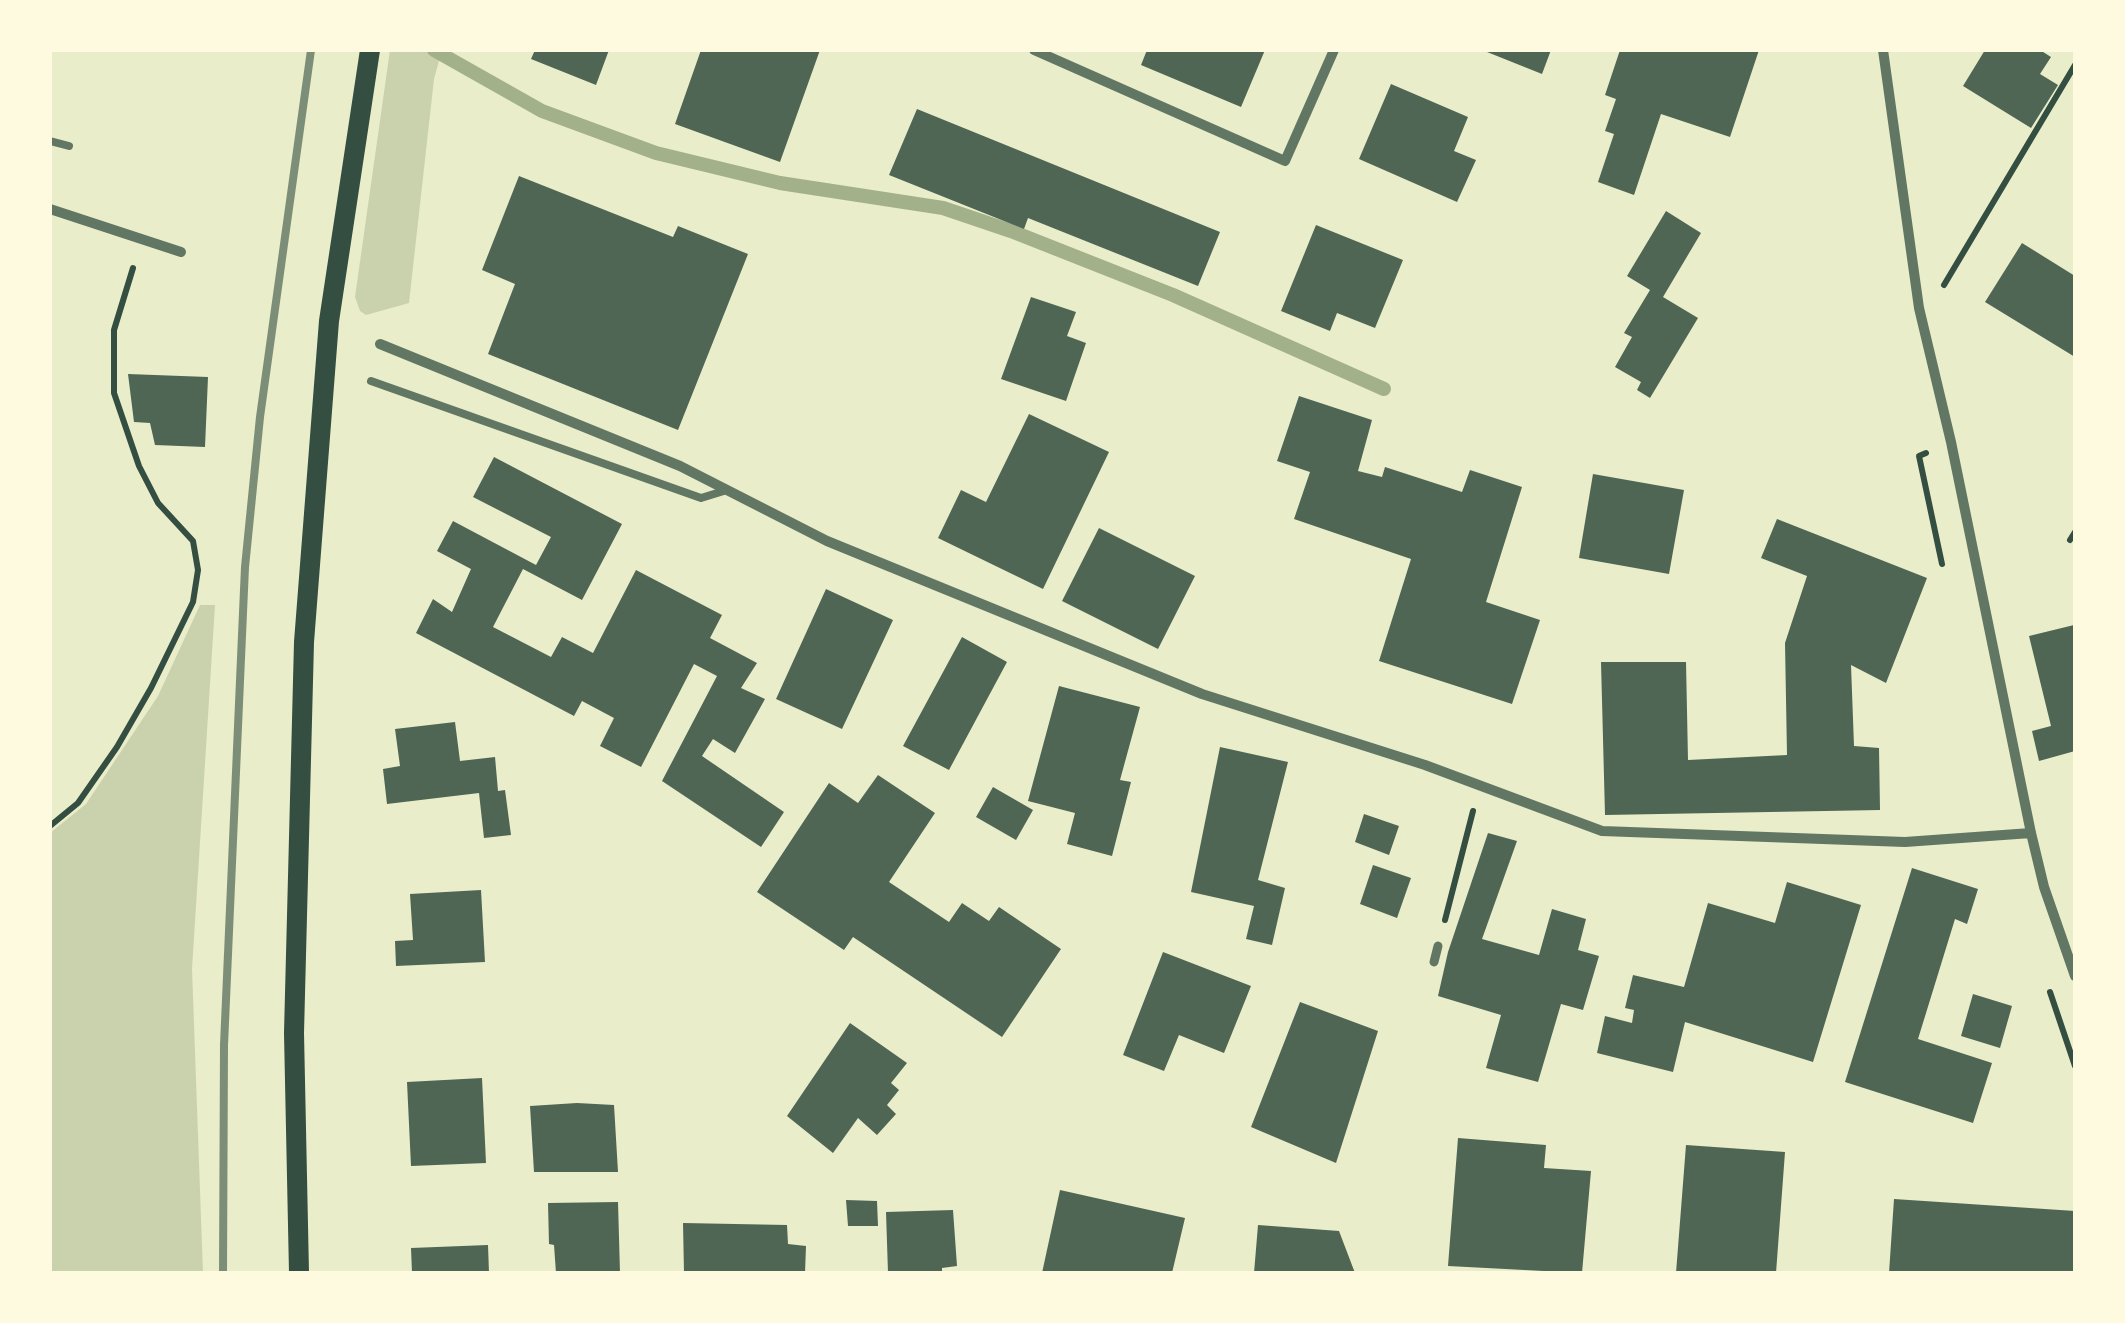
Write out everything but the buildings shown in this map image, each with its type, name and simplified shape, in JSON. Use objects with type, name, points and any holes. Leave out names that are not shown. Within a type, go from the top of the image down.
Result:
[{"type":"main road","points":[[299,1273],[294,1034],[304,642],[329,321],[370,50]]},
{"type":"street","points":[[1034,50],[1285,161],[1334,50]]},
{"type":"street","points":[[1883,50],[1919,308],[1951,442],[2031,833],[2044,887],[2075,976]]},
{"type":"street","points":[[50,209],[180,252]]},
{"type":"street","points":[[380,344],[680,466],[827,541],[1202,694],[1480,786],[1602,831],[1905,842],[2031,833]]},
{"type":"street","points":[[1434,962],[1438,946]]},
{"type":"lane","points":[[50,140],[70,146]]},
{"type":"lane","points":[[371,381],[702,498],[727,490]]},
{"type":"path","points":[[1919,308],[1936,299],[2075,65]]},
{"type":"path","points":[[50,826],[78,803],[118,747],[193,602],[198,570],[193,541],[158,504],[114,393],[114,330],[133,268]]},
{"type":"path","points":[[2070,540],[2075,532]]},
{"type":"path","points":[[1438,946],[1480,786]]},
{"type":"green space","points":[[390,50],[442,50],[434,79],[409,303],[366,315],[360,311],[355,297]]},
{"type":"green space","points":[[200,605],[215,605],[192,969],[203,1273],[50,1273],[50,833],[86,804],[158,696]]},
{"type":"waterway","points":[[434,50],[542,111],[656,153],[780,183],[943,208],[1011,231],[1173,295],[1384,389]]},
{"type":"railway","points":[[223,1273],[224,1045],[245,567],[260,417],[311,50]]}]
